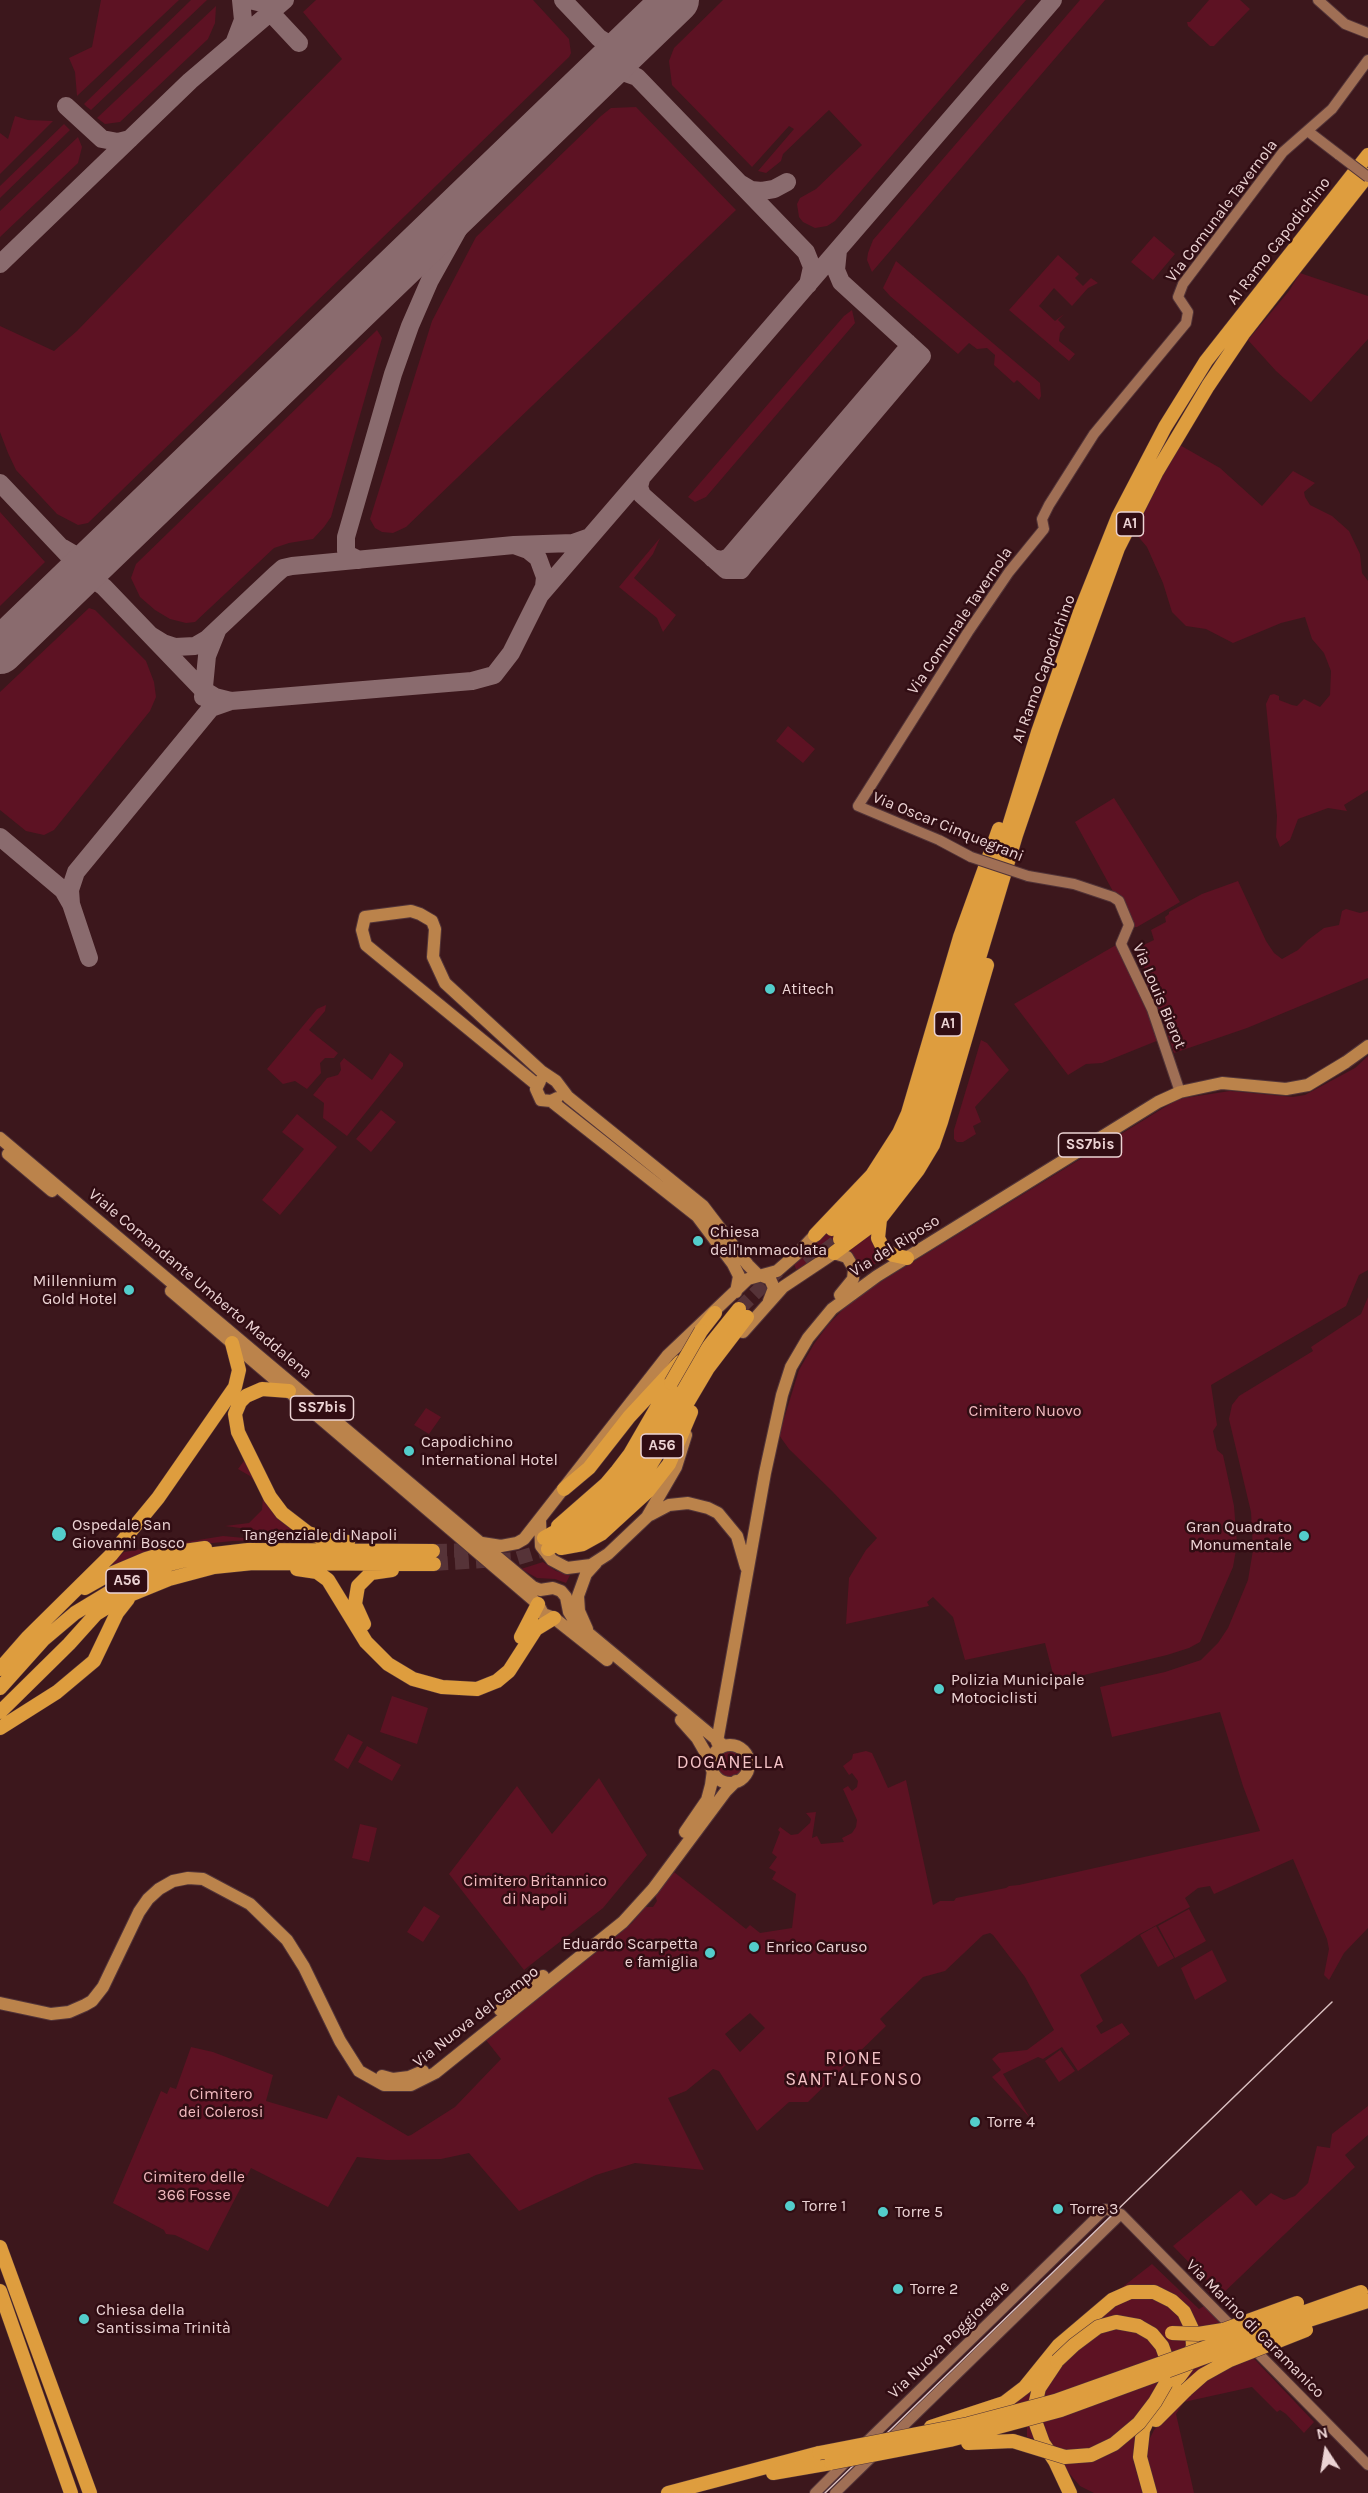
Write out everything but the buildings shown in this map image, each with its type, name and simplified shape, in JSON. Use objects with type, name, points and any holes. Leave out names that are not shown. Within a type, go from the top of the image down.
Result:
[{"type":"highway","points":[[1302,238],[1368,146]]},
{"type":"highway","name":"A1 Ramo Capodichino","points":[[1368,155],[1206,360],[1165,427],[1119,517],[1080,612],[1018,792],[920,1114],[910,1138],[882,1182],[836,1234],[877,1205],[909,1165],[931,1118],[1016,835],[1118,548],[1156,473],[1197,403],[1243,334],[1368,176]]},
{"type":"highway","points":[[815,1235],[872,1175],[904,1123],[913,1100],[971,903],[1004,816],[1018,792]]},
{"type":"highway","points":[[834,1253],[880,1219],[918,1170],[933,1145],[1001,916],[1014,860],[1016,835]]},
{"type":"highway","points":[[880,1219],[878,1238],[883,1248],[893,1255],[907,1258]]},
{"type":"highway","points":[[547,1545],[606,1484],[630,1454],[701,1331],[715,1313]]},
{"type":"highway","name":"A56","points":[[547,1545],[591,1527],[626,1497],[650,1466],[741,1313],[705,1337],[662,1380],[589,1468],[564,1489]]},
{"type":"highway","points":[[0,1669],[138,1524],[235,1387],[239,1370],[232,1343]]},
{"type":"highway","points":[[289,1391],[273,1388],[255,1391],[240,1402],[235,1414],[238,1432],[275,1504],[290,1521],[320,1538],[401,1551]]},
{"type":"highway","points":[[547,1545],[583,1544],[601,1534],[628,1512],[669,1464],[691,1412]]},
{"type":"highway","points":[[59,1606],[108,1575],[163,1554],[217,1547],[279,1549]]},
{"type":"highway","name":"Tangenziale di Napoli","points":[[0,1688],[43,1640],[92,1601],[128,1581],[170,1564],[206,1555],[279,1549],[401,1551],[434,1558]]},
{"type":"highway","points":[[434,1558],[371,1573],[361,1581],[355,1598],[359,1616],[381,1647],[402,1664],[424,1675],[465,1682],[480,1680],[492,1675],[510,1655],[533,1617],[538,1604]]},
{"type":"highway","name":"Tangenziale di Napoli","points":[[0,1714],[96,1614],[142,1589],[192,1572],[235,1564],[434,1558]]},
{"type":"highway","points":[[235,1564],[309,1570],[322,1575],[332,1585],[366,1642],[381,1658],[405,1675],[442,1687],[477,1689],[497,1681],[509,1671],[536,1629],[554,1618]]},
{"type":"highway","name":"Tangenziale di Napoli","points":[[57,1692],[94,1661],[120,1607],[142,1589]]},
{"type":"highway","points":[[0,1676],[16,1650]]},
{"type":"highway","points":[[0,1714],[57,1692]]},
{"type":"highway","points":[[0,1728],[57,1692]]},
{"type":"highway","points":[[0,2247],[3,2265],[84,2493]]},
{"type":"highway","points":[[3,2265],[45,2347],[92,2493]]},
{"type":"highway","points":[[908,2442],[954,2419],[991,2409],[1011,2398],[1030,2381],[1059,2345],[1119,2296],[1142,2290],[1166,2296],[1184,2312],[1193,2335],[1190,2359],[1148,2419],[1143,2430],[1140,2465],[1150,2493]]},
{"type":"highway","points":[[0,2291],[71,2493]]},
{"type":"highway","points":[[1140,2451],[1146,2432],[1203,2375],[1230,2360],[1305,2331],[1366,2296]]},
{"type":"highway","points":[[693,2493],[760,2475],[908,2442],[1055,2401],[1309,2309],[1366,2296]]},
{"type":"highway","points":[[1070,2493],[1043,2443],[1035,2421],[1035,2405],[1039,2388],[1057,2361],[1098,2327],[1116,2322],[1172,2333],[1205,2334],[1223,2330],[1314,2298],[1366,2296]]},
{"type":"highway","points":[[668,2493],[755,2468],[908,2442],[994,2440],[1027,2444],[1065,2457],[1085,2457],[1104,2451],[1139,2423],[1166,2383],[1167,2369],[1164,2352],[1152,2334],[1138,2326]]},
{"type":"main road","points":[[537,1085],[366,945],[362,930],[365,917],[411,911],[432,921],[435,929],[433,957],[445,983],[549,1078],[556,1081],[568,1097],[698,1201],[748,1265],[770,1280],[774,1288],[769,1301]]},
{"type":"main road","name":"Via del Riposo","points":[[712,1741],[720,1726],[782,1395],[791,1367],[808,1338],[832,1309],[855,1290],[1158,1102],[1180,1092],[1222,1083],[1286,1089],[1308,1085],[1368,1046]]},
{"type":"main road","points":[[549,1078],[542,1079],[537,1085],[538,1097],[544,1101],[551,1101],[559,1095],[560,1088]]},
{"type":"main road","points":[[551,1101],[697,1216],[733,1264],[739,1276],[735,1293]]},
{"type":"main road","name":"Viale Comandante Umberto Maddalena","points":[[0,1138],[85,1214]]},
{"type":"main road","name":"Viale Comandante Umberto Maddalena","points":[[0,1148],[85,1214],[533,1587],[545,1590],[553,1588],[561,1591],[573,1619],[712,1741],[712,1767]]},
{"type":"main road","points":[[481,1543],[501,1546],[517,1543],[540,1521],[669,1355],[752,1276],[772,1274],[815,1235]]},
{"type":"main road","points":[[647,1517],[676,1467],[691,1412],[713,1370],[783,1287],[834,1253],[847,1257],[854,1275],[832,1309]]},
{"type":"main road","points":[[793,1257],[790,1264],[791,1269],[797,1273],[806,1271]]},
{"type":"main road","name":"Viale Comandante Umberto Maddalena","points":[[160,1276],[232,1343],[538,1604],[543,1614],[554,1618],[712,1741]]},
{"type":"main road","points":[[592,1637],[581,1618],[578,1596],[586,1574],[647,1517],[663,1507],[679,1503],[699,1504],[718,1513],[737,1536],[747,1575]]},
{"type":"main road","points":[[540,1521],[539,1538],[552,1560],[567,1568],[584,1568],[598,1561]]},
{"type":"main road","points":[[554,1618],[562,1615],[573,1584],[584,1568]]},
{"type":"main road","points":[[538,1604],[545,1590]]},
{"type":"main road","points":[[699,1812],[712,1741]]},
{"type":"main road","name":"Via Nuova del Campo","points":[[0,1995],[52,2006],[67,2004],[88,1994],[100,1976],[137,1900],[154,1881],[170,1874],[196,1869],[213,1873],[255,1898],[267,1913],[287,1940],[304,1967],[340,2041],[359,2071],[384,2085],[411,2085],[435,2073],[623,1922],[652,1889],[726,1791],[746,1773],[748,1758],[739,1747],[712,1741],[715,1753],[709,1793],[699,1812],[664,1862],[616,1917],[430,2066],[409,2077],[386,2077],[372,2071],[361,2061],[312,1963],[294,1935],[267,1913],[210,1881],[195,1878],[173,1881],[159,1888],[143,1905],[108,1978],[92,2001],[78,2009],[59,2013],[42,2012],[0,2003]]},
{"type":"main road","points":[[712,1767],[715,1775],[725,1781],[736,1781]]},
{"type":"street","points":[[1318,0],[1345,24],[1368,33]]},
{"type":"street","name":"Via Comunale Tavernola","points":[[858,806],[968,632],[1009,572],[1044,529],[1042,519],[1049,505],[1094,434],[1186,323],[1188,312],[1178,297],[1183,284],[1283,152],[1309,132],[1332,109],[1368,60]]},
{"type":"street","points":[[1309,132],[1368,176]]},
{"type":"street","name":"Via Oscar Cinquegrani","points":[[858,806],[971,856],[1028,876]]},
{"type":"street","name":"Via Louis Bierot","points":[[1028,876],[1074,885],[1113,897],[1119,902],[1129,925],[1120,944],[1152,1009],[1180,1092]]},
{"type":"street","name":"Via Nuova Poggioreale","points":[[815,2493],[1105,2209],[1121,2214],[835,2493]]},
{"type":"street","name":"Via Marino di Caramanico","points":[[1121,2214],[1368,2464]]},
{"type":"green space","points":[[101,0],[179,0],[77,96],[75,72],[69,58],[92,47]]},
{"type":"green space","points":[[191,0],[207,0],[91,110],[84,104]]},
{"type":"green space","points":[[316,0],[533,0],[569,39],[571,53],[88,523],[78,525],[57,514],[16,470],[8,453],[0,432],[0,326],[54,351],[77,331],[342,59],[303,12]]},
{"type":"green space","points":[[723,0],[1026,0],[835,221],[827,226],[815,228],[803,222],[799,217],[797,204],[800,198],[816,189],[862,145],[829,110],[783,154],[781,161],[766,173],[758,171],[794,129],[789,126],[752,167],[672,85],[669,61],[674,48]]},
{"type":"green space","points":[[1080,0],[1105,0],[872,272],[867,260],[873,240]]},
{"type":"green space","points":[[1209,0],[1240,0],[1250,9],[1214,46],[1210,46],[1188,26],[1187,22],[1190,22]]},
{"type":"green space","points":[[216,6],[215,23],[208,39],[120,122],[105,124],[97,118]]},
{"type":"green space","points":[[636,107],[736,210],[406,527],[393,533],[382,532],[375,528],[370,519],[432,321],[476,237],[601,116],[611,108]]},
{"type":"green space","points":[[15,116],[28,120],[53,121],[0,174],[0,133],[8,139]]},
{"type":"green space","points":[[64,124],[70,130],[0,198],[0,186]]},
{"type":"green space","points":[[78,137],[82,147],[78,163],[0,237],[0,211]]},
{"type":"green space","points":[[1154,236],[1175,254],[1153,280],[1131,262]]},
{"type":"green space","points":[[1058,255],[1079,274],[1075,278],[1083,286],[1091,278],[1098,283],[1088,288],[1072,306],[1054,288],[1039,306],[1055,321],[1064,314],[1058,320],[1065,327],[1060,333],[1059,341],[1075,354],[1069,361],[1009,310]]},
{"type":"green space","points":[[896,261],[1040,383],[1039,400],[1017,380],[1014,383],[994,365],[995,355],[987,348],[977,349],[969,343],[958,354],[890,296],[883,288]]},
{"type":"green space","points":[[1300,273],[1368,296],[1368,339],[1311,402],[1276,371],[1248,340],[1289,291]]},
{"type":"green space","points":[[852,310],[855,323],[706,497],[695,502],[688,497],[844,316]]},
{"type":"green space","points":[[377,330],[382,338],[331,517],[324,527],[313,539],[274,548],[195,622],[186,623],[170,619],[155,610],[140,597],[131,578],[136,564]]},
{"type":"green space","points":[[1178,444],[1220,468],[1262,506],[1293,471],[1315,483],[1304,492],[1305,497],[1310,505],[1332,516],[1349,531],[1360,554],[1362,573],[1368,581],[1368,790],[1344,805],[1347,811],[1328,808],[1298,819],[1290,840],[1280,847],[1276,837],[1277,816],[1266,704],[1270,695],[1274,694],[1279,696],[1279,700],[1292,705],[1297,706],[1304,699],[1320,707],[1330,695],[1331,671],[1324,653],[1312,639],[1305,617],[1281,623],[1233,643],[1206,629],[1186,626],[1172,612],[1163,583],[1147,547],[1136,534],[1137,523]]},
{"type":"green space","points":[[0,512],[45,562],[0,606]]},
{"type":"green space","points":[[660,538],[653,554],[634,578],[676,615],[663,632],[657,618],[619,587]]},
{"type":"green space","points":[[89,608],[95,610],[146,661],[154,682],[156,697],[150,711],[54,830],[44,835],[26,831],[0,810],[0,692]]},
{"type":"green space","points":[[788,726],[815,749],[803,763],[776,741]]},
{"type":"green space","points":[[1114,798],[1180,902],[1137,927],[1134,927],[1130,915],[1115,895],[1075,822]]},
{"type":"green space","points":[[1238,881],[1266,941],[1274,953],[1282,959],[1298,950],[1324,928],[1339,925],[1342,911],[1346,909],[1360,913],[1368,911],[1368,978],[1247,1028],[1174,1053],[1147,984],[1151,981],[1135,949],[1154,940],[1151,930],[1166,922],[1165,917],[1169,912],[1202,894]]},
{"type":"green space","points":[[1116,945],[1148,1009],[1159,1040],[1102,1063],[1086,1064],[1068,1075],[1014,1004]]},
{"type":"green space","points":[[326,1005],[325,1011],[309,1030],[338,1053],[334,1058],[325,1058],[320,1063],[321,1073],[307,1089],[295,1081],[283,1084],[267,1069],[317,1009]]},
{"type":"green space","points":[[981,1040],[987,1043],[1009,1070],[975,1107],[981,1122],[973,1126],[976,1134],[963,1142],[957,1142],[954,1139],[954,1130]]},
{"type":"green space","points":[[390,1053],[403,1063],[403,1066],[347,1136],[323,1118],[324,1103],[313,1095],[327,1078],[338,1075],[341,1070],[340,1063],[344,1058],[372,1080]]},
{"type":"green space","name":"Cimitero Nuovo","points":[[1368,1056],[1368,1270],[1359,1275],[1346,1306],[1211,1385],[1217,1425],[1213,1431],[1217,1450],[1223,1455],[1234,1506],[1237,1544],[1233,1567],[1200,1642],[1167,1655],[1055,1682],[1045,1643],[965,1660],[953,1617],[933,1597],[927,1602],[929,1606],[846,1624],[849,1578],[866,1550],[877,1538],[789,1449],[779,1435],[799,1370],[828,1325],[853,1299],[1178,1099],[1230,1091],[1293,1097],[1305,1095],[1355,1068]]},
{"type":"green space","points":[[381,1110],[396,1122],[371,1152],[356,1139]]},
{"type":"green space","points":[[297,1114],[337,1147],[280,1215],[262,1200],[304,1149],[282,1132]]},
{"type":"green space","points":[[831,1220],[836,1248],[827,1250],[802,1269],[796,1269],[794,1264]]},
{"type":"green space","points":[[872,1232],[887,1256],[858,1275],[846,1252]]},
{"type":"green space","points":[[1368,1297],[1368,1928],[1344,1953],[1329,1980],[1324,1975],[1329,1949],[1327,1939],[1293,1859],[1214,1894],[1210,1886],[1198,1888],[1185,1898],[1190,1907],[1138,1935],[1080,1975],[1103,2021],[1096,2026],[1101,2034],[1122,2023],[1130,2034],[1078,2071],[1062,2047],[1043,2059],[1038,2057],[1003,2074],[1030,2118],[992,2077],[1001,2070],[992,2059],[999,2053],[1027,2050],[1054,2030],[1025,1977],[990,1933],[983,1935],[945,1971],[923,1977],[880,2019],[886,2026],[808,2102],[789,2102],[757,2131],[719,2071],[713,2069],[686,2091],[668,2098],[704,2170],[635,2163],[596,2175],[519,2211],[469,2153],[441,2159],[387,2160],[357,2157],[328,2207],[251,2168],[208,2251],[175,2235],[166,2234],[164,2230],[113,2203],[161,2091],[167,2094],[170,2087],[176,2089],[191,2047],[213,2052],[273,2075],[266,2101],[327,2119],[338,2095],[408,2136],[455,2107],[501,2059],[486,2040],[632,1923],[645,1907],[653,1907],[657,1901],[655,1895],[674,1872],[746,1929],[750,1925],[760,1933],[792,1928],[796,1894],[772,1879],[776,1872],[769,1868],[777,1857],[772,1853],[780,1832],[778,1830],[780,1827],[791,1835],[798,1834],[810,1823],[811,1819],[806,1813],[816,1812],[812,1838],[817,1836],[821,1844],[844,1842],[842,1838],[852,1833],[857,1820],[843,1789],[848,1786],[852,1791],[857,1787],[858,1781],[852,1773],[849,1775],[843,1766],[852,1759],[853,1754],[866,1751],[872,1753],[888,1788],[906,1780],[933,1905],[940,1901],[954,1901],[956,1898],[1260,1831],[1220,1712],[1112,1737],[1100,1687],[1165,1672],[1201,1660],[1218,1643],[1228,1628],[1248,1580],[1253,1550],[1251,1512],[1229,1419],[1232,1405],[1239,1396],[1313,1351],[1311,1347],[1361,1314]],"holes":[[[750,2013],[765,2028],[740,2052],[725,2034]]]},
{"type":"green space","points":[[426,1408],[441,1417],[429,1434],[414,1425]]},
{"type":"green space","points":[[246,1458],[309,1537],[225,1526],[249,1523],[262,1510],[263,1496],[258,1486],[250,1476],[238,1469]]},
{"type":"green space","points":[[223,1536],[266,1540],[172,1547],[102,1572],[124,1552]]},
{"type":"green space","points":[[543,1562],[556,1571],[570,1575],[566,1583],[555,1579],[537,1578],[521,1569]]},
{"type":"green space","points":[[392,1696],[428,1708],[417,1744],[380,1732]]},
{"type":"green space","points":[[348,1734],[363,1742],[348,1769],[334,1760]]},
{"type":"green space","points":[[367,1746],[401,1765],[392,1781],[358,1762]]},
{"type":"green space","points":[[730,1747],[741,1752],[746,1763],[741,1774],[730,1779],[719,1774],[714,1763],[719,1752]]},
{"type":"green space","name":"Cimitero Britannico di Napoli","points":[[599,1778],[647,1855],[603,1908],[524,1970],[449,1874],[517,1786],[552,1834]]},
{"type":"green space","points":[[360,1824],[377,1828],[369,1862],[352,1858]]},
{"type":"green space","points":[[424,1906],[440,1916],[423,1942],[407,1932]]},
{"type":"green space","points":[[1189,1909],[1206,1941],[1175,1958],[1158,1926]]},
{"type":"green space","points":[[1156,1926],[1174,1958],[1158,1967],[1140,1935]]},
{"type":"green space","points":[[1212,1950],[1227,1981],[1195,2000],[1181,1968]]},
{"type":"green space","points":[[1060,2050],[1075,2071],[1059,2082],[1045,2061]]},
{"type":"green space","points":[[1368,2106],[1368,2135],[1345,2155],[1355,2167],[1217,2299],[1208,2291],[1210,2284],[1173,2246],[1241,2190],[1256,2206],[1271,2193],[1284,2200],[1295,2196],[1308,2183],[1317,2146],[1330,2148],[1332,2134]]},
{"type":"green space","points":[[1152,2264],[1199,2309],[1204,2306],[1314,2422],[1304,2433],[1286,2414],[1280,2410],[1277,2412],[1252,2387],[1184,2402],[1176,2414],[1194,2493],[1154,2493],[1145,2466],[1147,2444],[1154,2430],[1197,2386],[1192,2380],[1153,2420],[1189,2372],[1196,2356],[1198,2343],[1195,2324],[1183,2306],[1171,2295],[1144,2286],[1129,2289],[1112,2297],[1116,2302],[1135,2294],[1151,2295],[1165,2300],[1183,2317],[1191,2340],[1186,2358],[1177,2376],[1141,2425],[1137,2435],[1134,2464],[1143,2493],[1094,2493],[1080,2486],[1061,2464],[1045,2441],[1039,2424],[1039,2399],[1045,2384],[1063,2361],[1058,2355],[1034,2388],[1029,2405],[1035,2439],[1027,2437],[1027,2427],[1002,2400],[1111,2296]]},
{"type":"taxiway","points":[[235,41],[243,20],[241,0]]},
{"type":"taxiway","points":[[250,0],[266,4],[284,0]]},
{"type":"taxiway","points":[[0,264],[190,81],[285,0]]},
{"type":"taxiway","points":[[563,0],[599,38],[607,43],[626,44],[637,38]]},
{"type":"taxiway","points":[[540,595],[1053,0]]},
{"type":"taxiway","points":[[270,12],[299,43]]},
{"type":"taxiway","points":[[597,76],[620,71],[637,77],[806,252],[812,267],[808,285]]},
{"type":"taxiway","points":[[66,106],[102,139],[118,142],[130,139]]},
{"type":"taxiway","points":[[741,184],[751,190],[762,191],[774,189],[787,182]]},
{"type":"taxiway","points":[[359,560],[346,551],[346,537],[393,374],[430,280],[483,185]]},
{"type":"taxiway","points":[[641,479],[639,487],[642,495],[726,570],[741,570],[922,356],[841,282],[836,270],[838,250]]},
{"type":"taxiway","points":[[712,558],[722,560],[729,557],[906,350],[908,343]]},
{"type":"taxiway","points":[[0,483],[72,559],[74,573],[65,588]]},
{"type":"taxiway","points":[[63,548],[75,555],[87,557],[98,553],[118,537]]},
{"type":"taxiway","points":[[150,635],[175,647],[195,646],[207,639],[283,568],[514,545],[573,543],[590,537]]},
{"type":"taxiway","points":[[71,904],[70,890],[76,872],[211,708],[231,701],[472,681],[494,675],[511,653],[544,587],[545,577],[538,558],[528,550],[514,545]]},
{"type":"taxiway","points":[[64,589],[78,580],[94,580],[104,587],[202,689],[215,697],[231,701]]},
{"type":"taxiway","points":[[203,697],[207,656],[217,631]]},
{"type":"taxiway","points":[[0,837],[63,890],[71,904],[89,958]]},
{"type":"runway","points":[[0,651],[676,0]]},
{"type":"tunnel","points":[[807,1264],[840,1239]]},
{"type":"tunnel","points":[[739,1309],[778,1271]]},
{"type":"tunnel","points":[[434,1564],[515,1559],[548,1549]]},
{"type":"tunnel","points":[[433,1551],[483,1550]]},
{"type":"tram line","points":[[825,2493],[1332,2002]]},
{"type":"place","name":"Atitech","points":[[770,989]]},
{"type":"place","name":"Chiesa dell'Immacolata","points":[[698,1241]]},
{"type":"place","name":"Millennium Gold Hotel","points":[[129,1290]]},
{"type":"place","name":"Capodichino International Hotel","points":[[409,1451]]},
{"type":"place","name":"Ospedale San Giovanni Bosco","points":[[59,1534]]},
{"type":"place","name":"Gran Quadrato Monumentale","points":[[1304,1536]]},
{"type":"place","name":"Polizia Municipale Motociclisti","points":[[939,1689]]},
{"type":"place","name":"Enrico Caruso","points":[[754,1947]]},
{"type":"place","name":"Eduardo Scarpetta e famiglia","points":[[710,1953]]},
{"type":"place","name":"Torre 4","points":[[975,2122]]},
{"type":"place","name":"Torre 1","points":[[790,2206]]},
{"type":"place","name":"Torre 3","points":[[1058,2209]]},
{"type":"place","name":"Torre 5","points":[[883,2212]]},
{"type":"place","name":"Torre 2","points":[[898,2289]]},
{"type":"place","name":"Chiesa della Santissima Trinità","points":[[84,2319]]},
{"type":"district","name":"DOGANELLA","points":[[731,1763]]},
{"type":"district","name":"RIONE SANT'ALFONSO","points":[[854,2069]]},
{"type":"park label","name":"Cimitero dei Colerosi","points":[[221,2103]]},
{"type":"park label","name":"Cimitero delle 366 Fosse","points":[[194,2186]]}]
